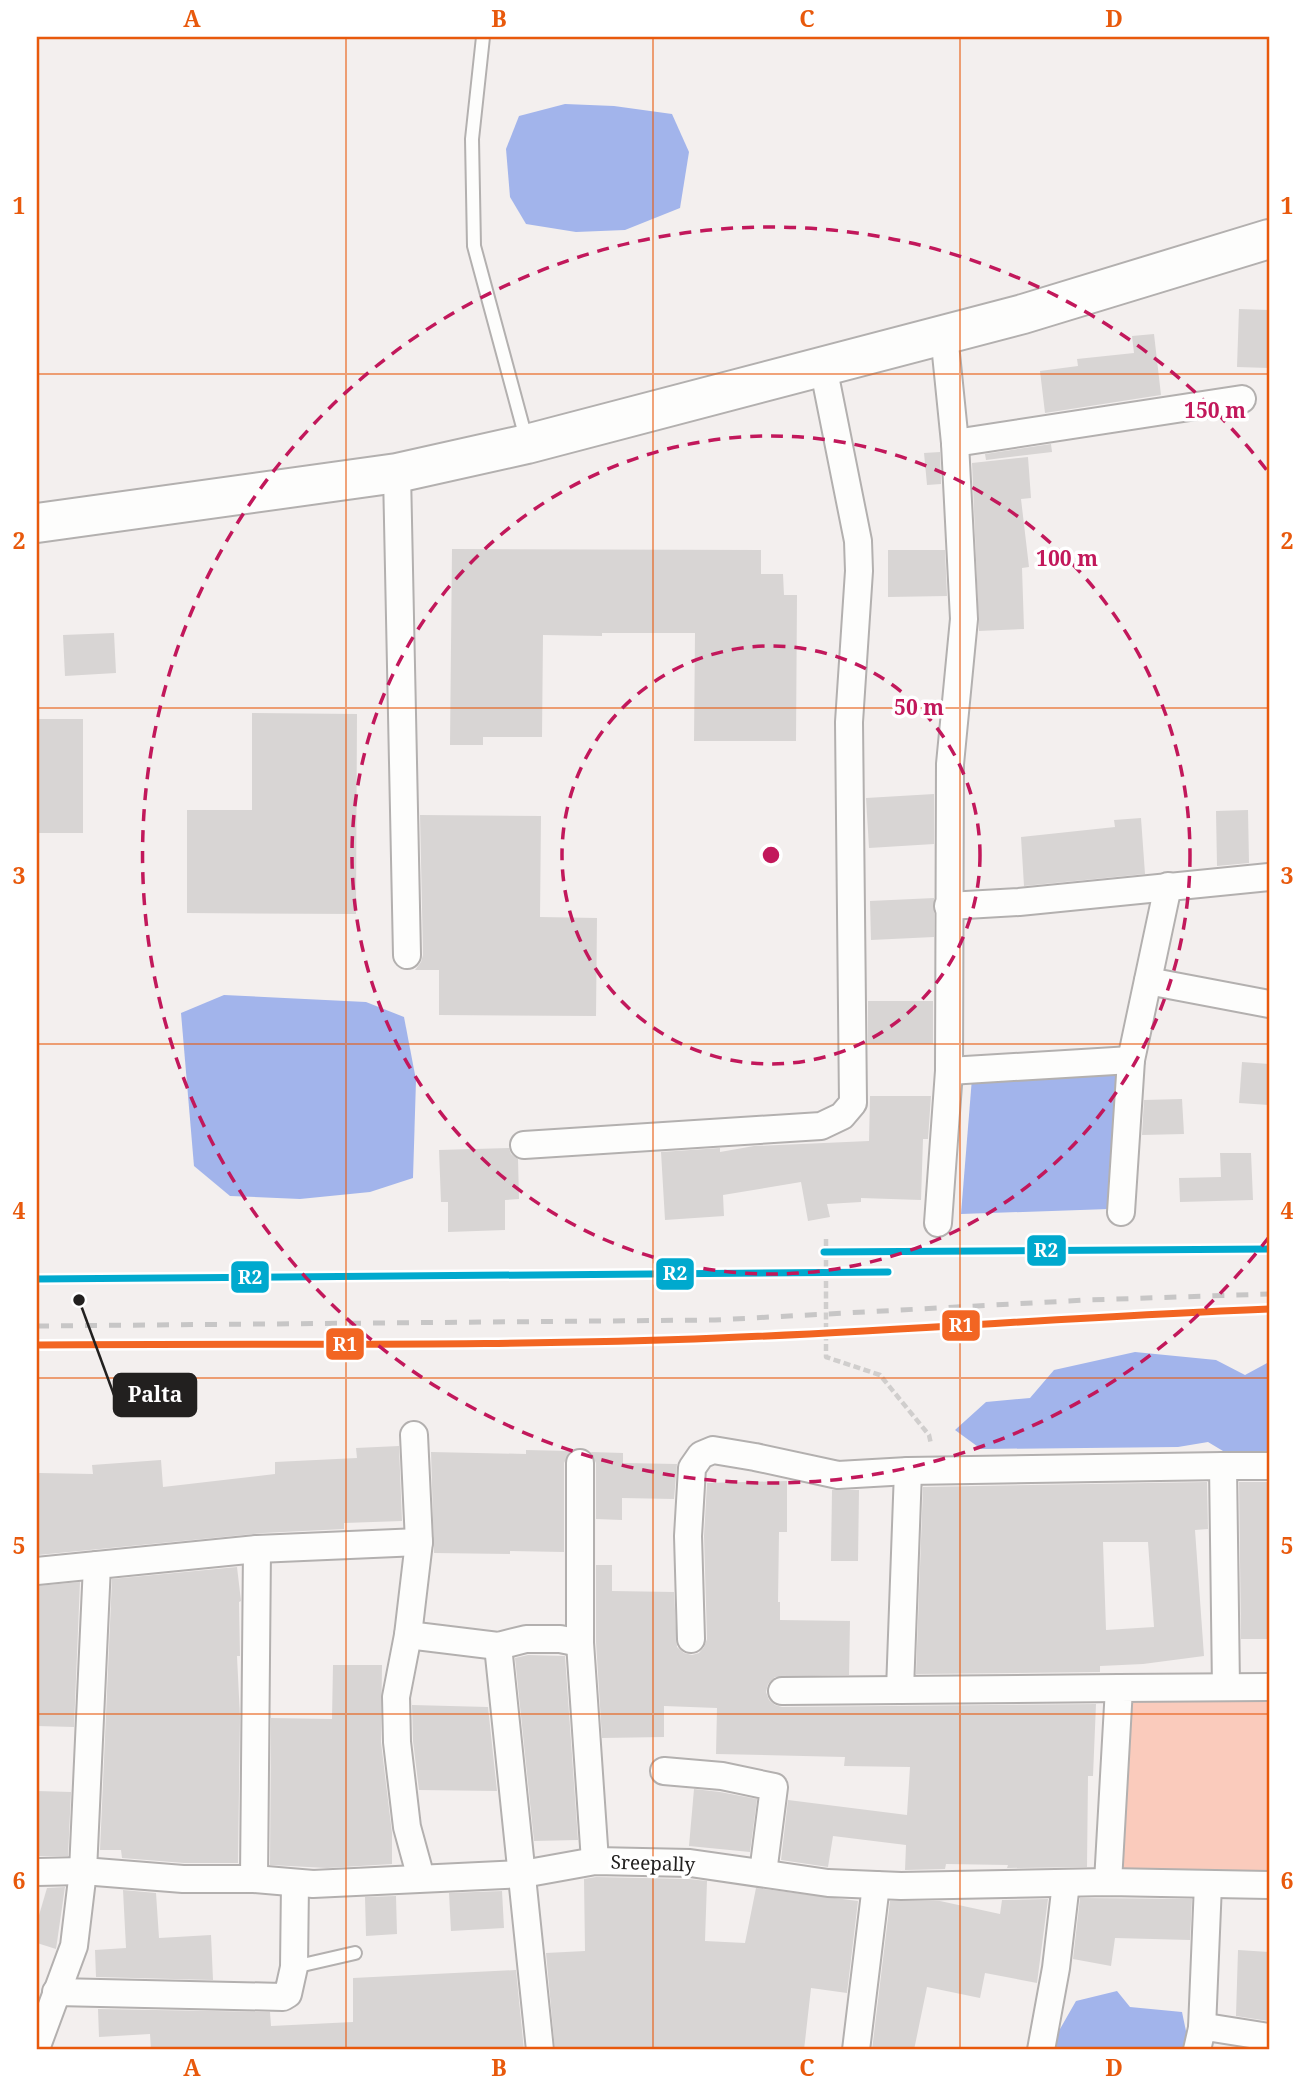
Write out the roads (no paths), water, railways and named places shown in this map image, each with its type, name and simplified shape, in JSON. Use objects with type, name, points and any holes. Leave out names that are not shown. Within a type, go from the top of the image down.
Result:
[{"type":"main road","points":[[37,523],[397,473],[527,444],[1023,314],[1269,239]]},
{"type":"street","points":[[938,1223],[949,1071],[950,764],[964,619],[955,443],[944,334]]},
{"type":"street","points":[[524,1145],[821,1126],[842,1116],[853,1104],[849,722],[859,571],[858,541],[823,366]]},
{"type":"street","points":[[955,443],[1242,399]]},
{"type":"street","points":[[397,473],[407,955]]},
{"type":"street","points":[[948,906],[1019,902],[1269,877]]},
{"type":"street","points":[[1121,1212],[1131,1060],[1168,886]]},
{"type":"street","points":[[1148,981],[1269,1004]]},
{"type":"street","points":[[949,1071],[1131,1060]]},
{"type":"street","points":[[414,1435],[419,1542],[408,1635],[396,1697],[397,1742],[407,1827],[421,1878]]},
{"type":"street","points":[[691,1640],[688,1536],[692,1468],[701,1455],[713,1450],[838,1475],[908,1471],[1269,1466]]},
{"type":"street","points":[[580,1463],[580,1643],[595,1861]]},
{"type":"street","points":[[1223,1466],[1226,1687]]},
{"type":"street","points":[[900,1690],[908,1471]]},
{"type":"street","points":[[37,1571],[257,1549],[419,1542]]},
{"type":"street","points":[[254,1880],[257,1549]]},
{"type":"street","points":[[37,2046],[74,1945],[83,1871],[97,1565]]},
{"type":"street","points":[[408,1635],[498,1646],[526,1639],[560,1639],[580,1643]]},
{"type":"street","points":[[498,1646],[540,2050]]},
{"type":"street","points":[[782,1690],[1269,1687]]},
{"type":"street","points":[[1108,1882],[1119,1688]]},
{"type":"street","points":[[664,1771],[722,1776],[774,1787],[763,1872]]},
{"type":"street","name":"Sreepally","points":[[37,1872],[83,1871],[183,1879],[295,1883],[523,1874],[595,1861],[690,1863],[828,1883],[876,1885],[1108,1882],[1269,1885]]},
{"type":"street","points":[[56,1992],[278,1998],[288,1994],[294,1967],[295,1883]]},
{"type":"street","points":[[1041,2050],[1056,1968],[1066,1883]]},
{"type":"street","points":[[1208,1884],[1200,2039],[1269,2037]]},
{"type":"street","points":[[856,2050],[876,1885]]},
{"type":"lane","points":[[483,37],[472,139],[474,246],[527,444]]},
{"type":"lane","points":[[294,1967],[355,1953]]},
{"type":"water","points":[[565,104],[614,106],[672,114],[689,152],[680,208],[625,230],[576,232],[526,224],[510,197],[506,149],[519,116]]},
{"type":"water","points":[[224,995],[366,1002],[404,1017],[416,1080],[413,1178],[370,1192],[300,1199],[230,1196],[194,1166],[181,1013]]},
{"type":"water","points":[[1116,1073],[1109,1209],[961,1214],[972,1078]]},
{"type":"water","points":[[1135,1352],[1216,1360],[1245,1375],[1269,1362],[1269,1459],[1238,1460],[1208,1442],[1178,1447],[981,1449],[955,1430],[986,1402],[1030,1398],[1054,1370]]},
{"type":"water","points":[[1117,1991],[1130,2007],[1182,2012],[1190,2050],[1048,2050],[1076,2001]]},
{"type":"railway","points":[[37,1326],[715,1320],[1087,1300],[1269,1294]]},
{"type":"railway","points":[[37,1345],[633,1341],[1269,1309]]},
{"type":"place","name":"Palta","points":[[79,1300]]}]
